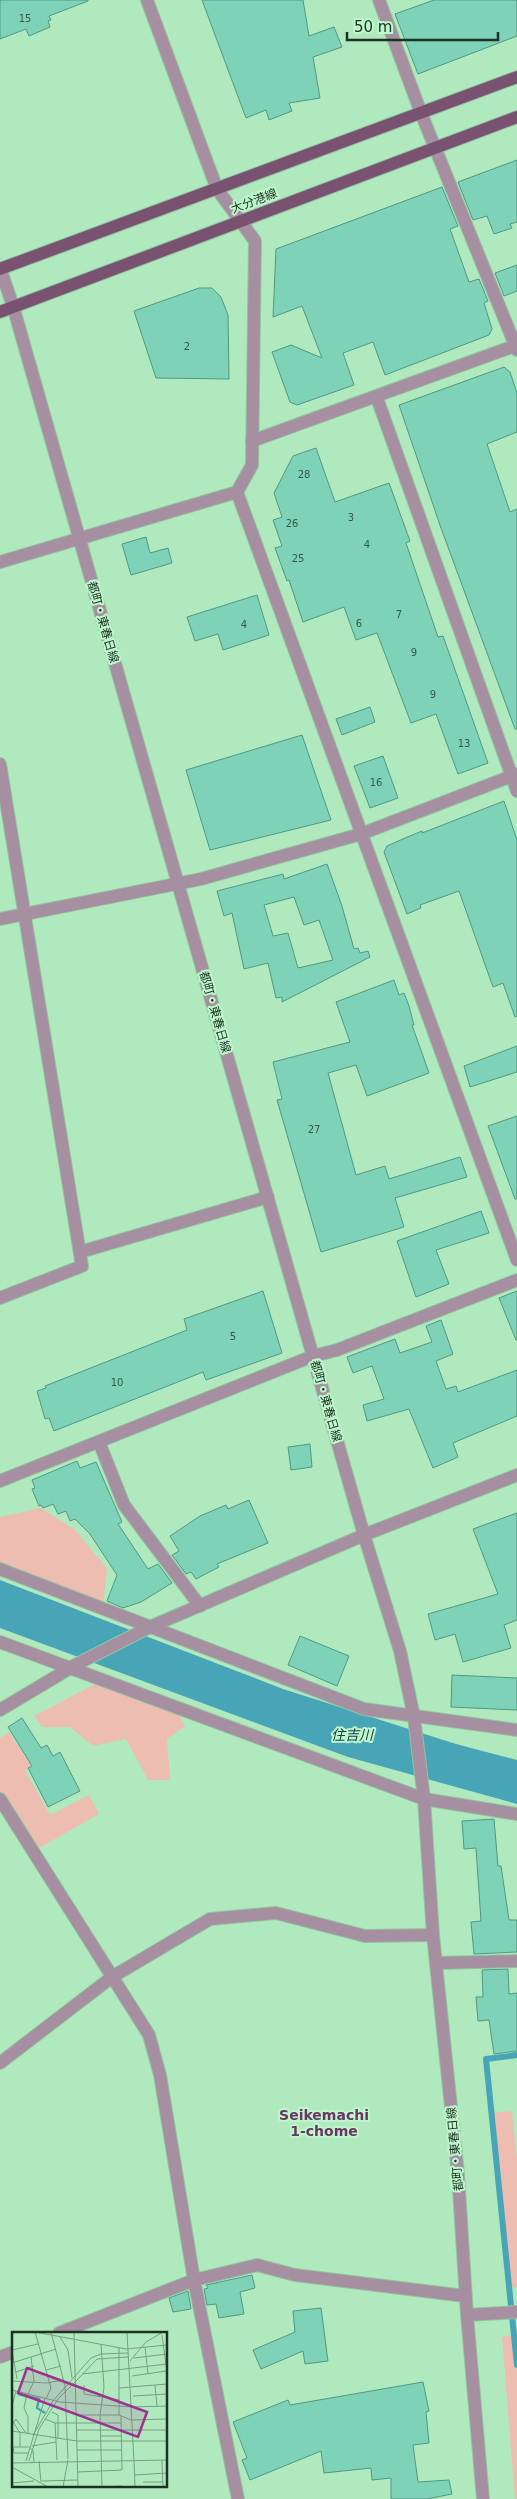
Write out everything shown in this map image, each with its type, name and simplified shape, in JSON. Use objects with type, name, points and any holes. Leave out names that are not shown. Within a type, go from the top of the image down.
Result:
[{"type":"main road","name":"大分港線","points":[[0,269],[517,77]]},
{"type":"main road","name":"大分港線","points":[[0,312],[517,117]]},
{"type":"street","points":[[0,562],[80,540],[237,492],[252,465],[255,242],[216,189],[147,0]]},
{"type":"street","points":[[252,441],[517,347],[420,113],[379,0]]},
{"type":"street","name":"都町・東春日線","points":[[0,269],[13,306],[364,1535],[400,1651],[414,1717],[424,1799],[433,1935],[458,2174],[467,2315],[483,2499]]},
{"type":"street","points":[[376,398],[514,775],[517,791]]},
{"type":"street","points":[[237,492],[517,1260]]},
{"type":"street","points":[[0,764],[82,1266],[0,1298]]},
{"type":"street","points":[[0,919],[178,885],[361,834],[514,775]]},
{"type":"street","points":[[80,1252],[268,1197]]},
{"type":"street","points":[[0,1481],[313,1356],[337,1350],[517,1280]]},
{"type":"street","points":[[99,1442],[124,1505],[200,1606]]},
{"type":"street","points":[[0,1710],[73,1666],[149,1628],[364,1535],[517,1475]]},
{"type":"street","points":[[0,1569],[149,1628],[364,1709],[517,1730]]},
{"type":"street","points":[[0,1642],[73,1666],[424,1799],[517,1814]]},
{"type":"street","points":[[0,1799],[149,2035],[160,2075],[194,2280],[238,2499]]},
{"type":"street","points":[[0,2063],[112,1977],[210,1920],[276,1913],[365,1936],[433,1935]]},
{"type":"street","points":[[436,1963],[517,1961]]},
{"type":"street","points":[[62,2332],[194,2280],[257,2265],[295,2275],[466,2296]]},
{"type":"street","points":[[467,2315],[517,2312]]},
{"type":"street","points":[[0,2358],[12,2353]]},
{"type":"shaded area","points":[[41,1508],[74,1529],[107,1568],[103,1604],[0,1566],[0,1517]]},
{"type":"shaded area","points":[[97,1683],[178,1713],[185,1726],[167,1739],[170,1780],[148,1780],[126,1739],[93,1746],[70,1727],[42,1727],[34,1716]]},
{"type":"shaded area","points":[[9,1732],[31,1765],[25,1770],[50,1815],[89,1795],[99,1814],[39,1848],[0,1794],[0,1738]]},
{"type":"shaded area","points":[[512,2111],[517,2159],[517,2287],[509,2288],[491,2113]]},
{"type":"shaded area","points":[[517,2335],[517,2499],[515,2499],[502,2337]]},
{"type":"water","name":"住吉川","points":[[0,1580],[283,1689],[456,1744],[517,1760],[517,1804],[348,1757],[0,1628]]},
{"type":"building","points":[[0,0],[88,1],[49,16],[51,20],[48,21],[50,27],[29,36],[26,29],[0,39]]},
{"type":"building","points":[[202,0],[303,0],[309,36],[334,27],[342,47],[313,57],[320,98],[289,103],[292,111],[269,120],[266,110],[246,118]]},
{"type":"building","points":[[434,0],[517,0],[517,36],[418,74],[395,14]]},
{"type":"building","points":[[517,160],[517,222],[510,224],[512,228],[494,234],[487,216],[473,220],[458,182]]},
{"type":"building","points":[[442,187],[458,226],[450,229],[469,282],[479,279],[488,301],[484,303],[492,329],[489,335],[385,375],[373,342],[343,353],[354,385],[297,405],[290,402],[272,352],[291,345],[322,358],[302,306],[273,317],[276,249]]},
{"type":"building","points":[[517,265],[517,291],[504,296],[495,273]]},
{"type":"building","points":[[199,288],[212,288],[221,297],[228,315],[229,379],[156,378],[134,311]]},
{"type":"building","points":[[504,367],[510,372],[517,393],[517,432],[487,444],[510,512],[517,509],[517,729],[515,729],[441,528],[399,405]]},
{"type":"building","points":[[316,448],[335,502],[389,483],[410,541],[406,543],[438,637],[443,636],[488,763],[458,774],[436,714],[411,723],[377,633],[356,640],[344,607],[303,622],[289,580],[287,581],[275,548],[282,546],[273,520],[282,517],[274,493],[293,456]]},
{"type":"building","points":[[146,537],[150,553],[168,548],[172,563],[131,575],[122,544]]},
{"type":"building","points":[[257,595],[269,635],[223,650],[218,634],[195,641],[187,617]]},
{"type":"building","points":[[370,707],[375,722],[342,735],[336,719]]},
{"type":"building","points":[[302,735],[331,820],[210,850],[186,770]]},
{"type":"building","points":[[383,756],[398,798],[370,808],[354,766]]},
{"type":"building","points":[[504,801],[517,840],[517,1016],[515,1017],[503,983],[493,987],[459,891],[420,905],[421,908],[407,914],[384,852],[387,846],[405,838]]},
{"type":"building","points":[[327,864],[342,906],[354,949],[358,948],[360,953],[368,951],[370,957],[282,1002],[282,997],[276,998],[268,963],[244,969],[232,913],[224,916],[217,891],[283,874],[284,879]],"holes":[[[294,897],[304,925],[319,920],[333,960],[298,968],[288,933],[273,936],[264,905]]]},
{"type":"building","points":[[394,980],[399,995],[404,993],[409,1006],[414,1025],[412,1025],[429,1073],[367,1096],[356,1065],[328,1073],[356,1175],[385,1166],[389,1179],[460,1157],[467,1177],[395,1198],[404,1227],[321,1252],[277,1100],[282,1099],[273,1062],[350,1042],[336,1002]]},
{"type":"building","points":[[517,1046],[517,1072],[470,1087],[464,1066]]},
{"type":"building","points":[[517,1116],[517,1199],[515,1199],[488,1126]]},
{"type":"building","points":[[481,1211],[489,1233],[436,1250],[449,1284],[416,1297],[397,1241]]},
{"type":"building","points":[[263,1291],[282,1353],[206,1380],[203,1372],[54,1431],[49,1418],[45,1419],[37,1391],[46,1388],[45,1386],[187,1330],[184,1319]]},
{"type":"building","points":[[517,1291],[517,1340],[516,1340],[499,1298]]},
{"type":"building","points":[[441,1320],[453,1354],[436,1361],[446,1389],[456,1386],[458,1392],[517,1370],[517,1416],[453,1443],[458,1457],[433,1468],[409,1409],[367,1421],[363,1405],[384,1399],[372,1366],[353,1373],[347,1357],[395,1339],[400,1353],[432,1342],[426,1326]]},
{"type":"building","points":[[310,1444],[312,1467],[291,1470],[288,1447]]},
{"type":"building","points":[[77,1461],[80,1468],[96,1462],[122,1522],[118,1524],[148,1569],[158,1564],[172,1583],[141,1602],[123,1608],[107,1601],[117,1575],[90,1534],[75,1519],[70,1521],[66,1511],[58,1514],[53,1504],[43,1508],[41,1505],[39,1506],[32,1489],[35,1488],[32,1480]]},
{"type":"building","points":[[249,1500],[268,1543],[217,1564],[219,1567],[196,1579],[191,1572],[186,1574],[172,1555],[179,1551],[170,1536],[200,1516],[226,1505],[228,1509]]},
{"type":"building","points":[[517,1513],[517,1620],[504,1625],[511,1648],[463,1662],[455,1634],[435,1640],[428,1614],[498,1594],[473,1529]]},
{"type":"building","points":[[300,1636],[349,1656],[337,1686],[288,1665]]},
{"type":"building","points":[[452,1675],[517,1678],[517,1710],[451,1707]]},
{"type":"building","points":[[22,1718],[41,1748],[47,1745],[53,1756],[60,1752],[80,1791],[48,1807],[28,1768],[32,1766],[8,1727]]},
{"type":"building","points":[[494,1819],[498,1866],[501,1866],[509,1920],[517,1920],[517,1952],[474,1954],[471,1922],[481,1921],[476,1848],[464,1849],[462,1821]]},
{"type":"building","points":[[508,1969],[509,1994],[517,1993],[517,2051],[494,2054],[489,2020],[478,2021],[476,1997],[483,1997],[482,1970]]},
{"type":"building","points":[[252,2275],[255,2288],[240,2292],[244,2314],[219,2318],[216,2304],[207,2305],[204,2289],[208,2288],[206,2285]]},
{"type":"building","points":[[188,2291],[191,2309],[173,2312],[169,2298]]},
{"type":"building","points":[[321,2308],[328,2361],[305,2364],[303,2351],[261,2369],[253,2350],[295,2332],[293,2311]]},
{"type":"building","points":[[423,2382],[429,2411],[426,2412],[429,2443],[413,2445],[418,2482],[449,2480],[452,2494],[427,2499],[391,2499],[391,2478],[372,2480],[371,2468],[324,2473],[321,2451],[250,2480],[242,2460],[247,2458],[233,2422],[288,2400],[290,2405]]},
{"type":"waterway","points":[[517,2055],[486,2059],[517,2365]]},
{"type":"district","name":"Seikemachi 1-chome","points":[[324,2124]]}]
